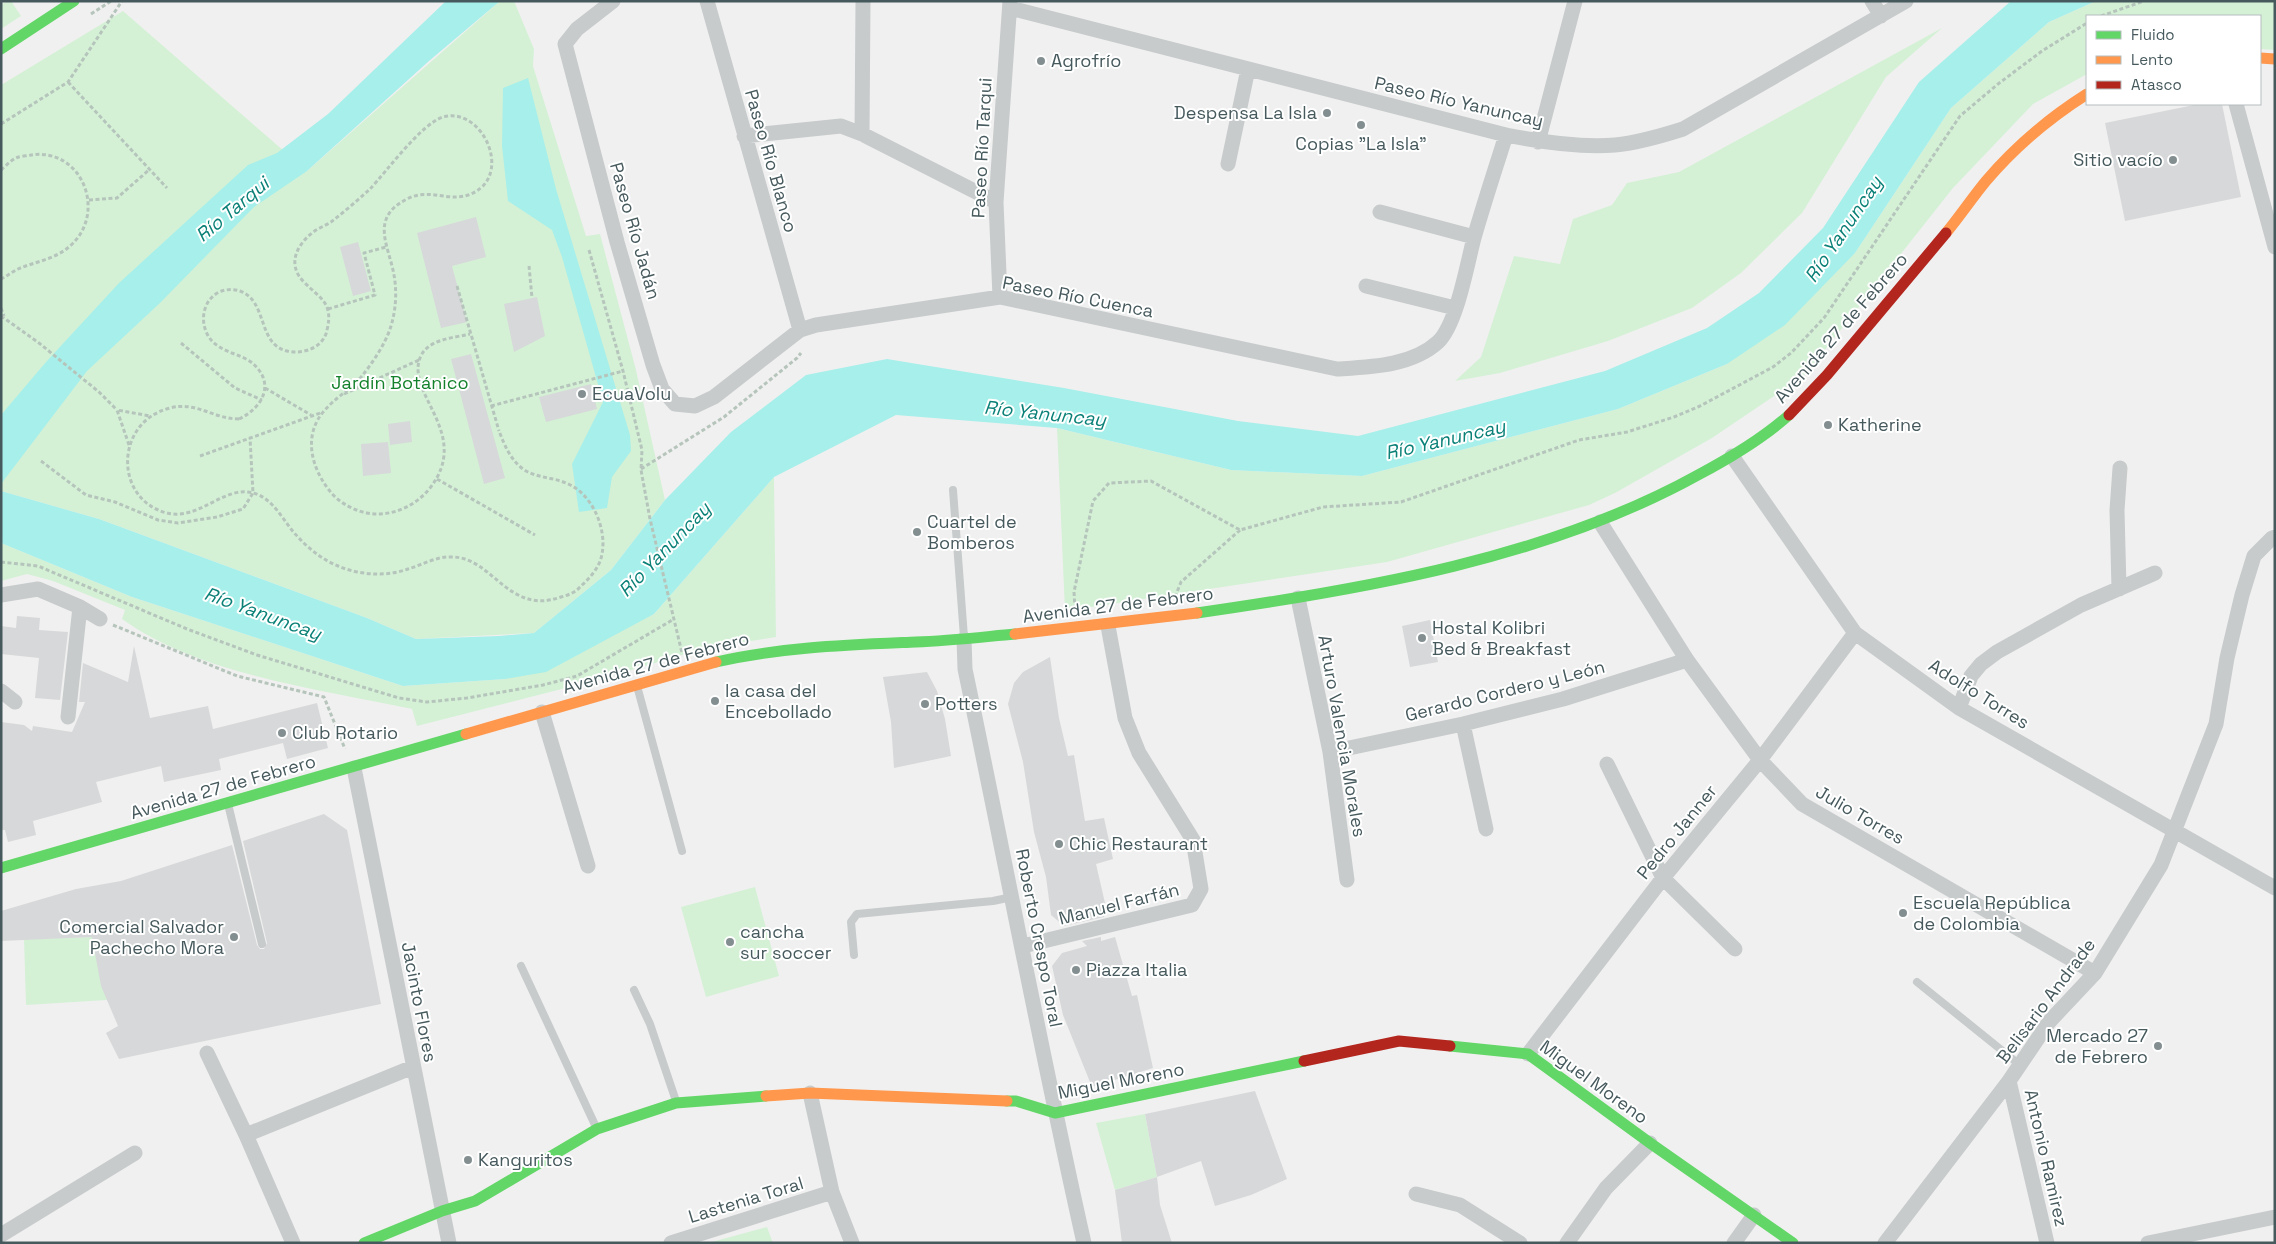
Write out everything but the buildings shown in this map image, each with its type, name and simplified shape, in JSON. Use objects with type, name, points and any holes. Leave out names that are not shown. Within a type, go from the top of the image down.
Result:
[{"type":"street","points":[[1,49],[74,1]]},
{"type":"street","name":"Paseo Río Jadán","points":[[613,1],[577,29],[565,44],[618,242],[662,388],[675,404],[695,406]]},
{"type":"street","name":"Paseo Río Blanco","points":[[707,1],[800,330]]},
{"type":"street","points":[[862,134],[863,1]]},
{"type":"street","points":[[1538,142],[1575,1]]},
{"type":"street","points":[[1872,1],[1881,16]]},
{"type":"street","name":"Paseo Río Yanuncay","points":[[1010,5],[1506,136],[1538,142],[1614,145],[1647,140],[1683,129],[1906,1]]},
{"type":"street","name":"Paseo Río Tarqui","points":[[1000,297],[996,202],[1010,5]]},
{"type":"street","points":[[2261,58],[2275,59]]},
{"type":"street","points":[[1228,164],[1248,69]]},
{"type":"street","name":"Avenida 27 de Febrero","points":[[1,868],[354,768],[636,684],[717,662],[779,650],[964,640],[1108,626],[1202,614],[1298,598],[1418,573],[1499,554],[1600,522],[1651,500],[1732,456],[1769,432],[1803,403],[1888,304],[1990,175],[2047,120],[2086,95]]},
{"type":"street","points":[[2236,105],[2275,247]]},
{"type":"street","points":[[744,136],[841,126],[862,134],[996,202]]},
{"type":"street","points":[[1366,286],[1455,308],[1474,237],[1506,136]]},
{"type":"street","points":[[1380,212],[1474,237]]},
{"type":"street","name":"Paseo Río Cuenca","points":[[695,406],[714,397],[800,330],[816,324],[1000,297],[1337,369],[1375,367],[1417,356],[1438,341],[1451,322],[1455,308]]},
{"type":"street","name":"Adolfo Torres","points":[[1732,456],[1855,633],[1959,708],[2275,888]]},
{"type":"street","points":[[2120,468],[2117,510],[2120,588]]},
{"type":"street","name":"Julio Torres","points":[[1600,522],[1687,660],[1760,760],[1802,804],[2095,973]]},
{"type":"street","name":"Belisario Andrade","points":[[1885,1243],[2009,1081],[2049,1022],[2095,973],[2161,865],[2216,724],[2227,658],[2242,594],[2254,556],[2275,537]]},
{"type":"street","points":[[1959,708],[1971,676],[1981,664],[1997,652],[2080,605],[2155,573]]},
{"type":"street","points":[[1,595],[38,589],[80,607],[100,619]]},
{"type":"street","name":"Arturo Valencia Morales","points":[[1298,598],[1330,752],[1348,880]]},
{"type":"street","points":[[68,717],[80,607]]},
{"type":"street","name":"Manuel Farfán","points":[[1023,946],[1192,905],[1201,889],[1193,840],[1139,752],[1125,718],[1108,626]]},
{"type":"street","name":"Pedro Janner","points":[[1528,1054],[1663,878],[1760,760],[1855,633]]},
{"type":"street","name":"Roberto Crespo Toral","points":[[964,640],[965,669],[1023,946],[1055,1113],[1084,1243]]},
{"type":"street","name":"Gerardo Cordero y León","points":[[1330,752],[1463,724],[1563,699],[1687,660]]},
{"type":"street","points":[[1,691],[15,702]]},
{"type":"street","points":[[542,712],[588,866]]},
{"type":"street","points":[[1463,724],[1486,829]]},
{"type":"street","points":[[1607,764],[1663,878],[1735,949]]},
{"type":"street","name":"Jacinto Flores","points":[[354,768],[449,1243]]},
{"type":"street","name":"Miguel Moreno","points":[[364,1243],[442,1211],[475,1201],[597,1129],[676,1103],[810,1093],[1016,1101],[1055,1113],[1399,1041],[1528,1054],[1650,1143],[1794,1243]]},
{"type":"street","points":[[207,1053],[246,1135],[293,1243]]},
{"type":"street","points":[[246,1135],[413,1067]]},
{"type":"street","name":"Antonio Ramirez","points":[[2009,1081],[2047,1243]]},
{"type":"street","points":[[810,1093],[832,1192],[852,1243]]},
{"type":"street","points":[[1567,1243],[1606,1188],[1650,1143]]},
{"type":"street","points":[[1,1235],[135,1153]]},
{"type":"street","name":"Lastenia Toral","points":[[671,1243],[832,1192]]},
{"type":"street","points":[[1416,1194],[1460,1205],[1520,1243]]},
{"type":"street","points":[[1734,1243],[1754,1215]]},
{"type":"street","points":[[2148,1243],[2275,1217]]},
{"type":"lane","points":[[52,1],[59,12]]},
{"type":"lane","points":[[952,490],[964,640]]},
{"type":"lane","points":[[636,684],[682,851]]},
{"type":"lane","points":[[228,804],[262,944]]},
{"type":"lane","points":[[854,956],[851,922],[857,914],[993,901],[1012,897]]},
{"type":"lane","points":[[521,966],[597,1129]]},
{"type":"lane","points":[[1917,982],[2020,1066]]},
{"type":"lane","points":[[634,990],[650,1024],[676,1103]]},
{"type":"path","points":[[1,124],[68,82],[122,1]]},
{"type":"path","points":[[2104,15],[2144,1]]},
{"type":"path","points":[[1172,606],[1181,582],[1240,530],[1323,507],[1401,502],[1579,440],[1627,432],[1674,417],[1700,406],[1773,367],[1791,353],[1824,318],[1960,116],[2027,62],[2086,24]]},
{"type":"path","points":[[68,82],[168,188]]},
{"type":"path","points":[[129,445],[138,426],[150,416],[170,408],[189,405],[224,419],[240,419],[252,413],[262,400],[265,388],[261,373],[250,361],[215,345],[205,331],[202,316],[208,302],[221,291],[235,289],[250,295],[258,307],[268,337],[280,349],[297,353],[314,347],[326,336],[329,321],[328,309],[318,293],[302,281],[294,266],[296,249],[312,233],[332,221],[369,189],[423,131],[443,117],[464,118],[479,129],[490,148],[492,165],[485,183],[468,196],[448,198],[428,194],[408,198],[391,212],[383,229],[394,273],[396,301],[390,329],[361,377],[323,411],[200,456]]},
{"type":"path","points":[[1,170],[17,158],[41,154],[63,160],[81,177],[89,200],[86,223],[70,246],[46,260],[17,269],[1,279]]},
{"type":"path","points":[[89,200],[116,198],[150,169]]},
{"type":"path","points":[[328,309],[375,295],[364,253],[386,247]]},
{"type":"path","points":[[589,250],[623,371],[642,450],[641,470],[650,519],[687,670]]},
{"type":"path","points":[[528,266],[532,298]]},
{"type":"path","points":[[1,308],[3,316],[99,392],[117,410],[129,445],[128,470],[135,489],[148,505],[168,514],[191,513],[231,493],[253,493],[271,504],[297,536],[314,552],[336,565],[356,572],[379,574],[406,570],[452,556],[475,563],[509,591],[529,600],[551,601],[575,592],[592,577],[602,556],[604,534],[596,510],[575,488],[566,483],[544,478],[524,469],[508,454],[491,406],[457,286]]},
{"type":"path","points":[[323,411],[312,431],[311,455],[320,479],[334,497],[356,510],[379,514],[403,510],[424,497],[438,479],[444,458],[443,434],[418,375],[418,360],[425,349],[438,341],[470,334]]},
{"type":"path","points":[[181,343],[235,388],[262,400]]},
{"type":"path","points":[[340,396],[418,360]]},
{"type":"path","points":[[491,406],[623,371]]},
{"type":"path","points":[[265,388],[311,416]]},
{"type":"path","points":[[117,410],[150,416]]},
{"type":"path","points":[[41,461],[86,494],[115,502],[158,520],[178,523],[243,509],[253,493],[250,438]]},
{"type":"path","points":[[438,479],[535,535]]},
{"type":"path","points":[[1076,616],[1074,592],[1093,501],[1109,483],[1151,481],[1240,530]]},
{"type":"path","points":[[1,562],[38,566],[187,629],[256,655],[400,698],[427,702],[467,698],[543,685],[577,676],[674,619]]},
{"type":"path","points":[[100,619],[237,676],[324,697],[354,768]]},
{"type":"green space","points":[[11,1],[21,16],[1,29],[1,5]]},
{"type":"green space","name":"Jardín Botánico","points":[[500,1],[514,1],[534,49],[533,66],[586,236],[600,234],[636,370],[665,500],[611,570],[534,633],[416,639],[367,618],[99,519],[1,491],[1,85],[123,11],[307,171]]},
{"type":"green space","points":[[2096,1],[2275,1],[2275,50],[2261,49],[2261,15],[2086,15],[2086,75],[2033,104],[1953,188],[1805,375],[1712,438],[1615,493],[1589,505],[1387,562],[1065,611],[1057,428],[1231,470],[1362,476],[1618,409],[1727,364],[1855,253],[1951,108],[2049,22]]},
{"type":"green space","points":[[1942,28],[1886,77],[1802,213],[1741,273],[1692,308],[1608,341],[1500,373],[1455,381],[1481,357],[1514,256],[1560,264],[1573,219],[1612,205],[1627,183],[1679,172]]},
{"type":"green space","points":[[774,477],[776,637],[706,648],[597,680],[417,726],[412,709],[261,678],[187,654],[153,638],[122,619],[125,610],[53,581],[27,574],[1,581],[1,543],[132,597],[403,686],[505,679],[654,614]]},
{"type":"green space","name":"cancha sur soccer","points":[[755,887],[779,976],[706,997],[681,907]]},
{"type":"green space","points":[[92,937],[107,1000],[26,1005],[24,939]]},
{"type":"green space","points":[[1145,1114],[1157,1177],[1115,1190],[1096,1123]]},
{"type":"green space","points":[[767,1227],[773,1243],[708,1243]]},
{"type":"water","name":"Río Tarqui","points":[[446,1],[500,1],[429,61],[307,171],[254,207],[160,303],[87,371],[1,484],[1,415],[46,362],[119,283],[248,165],[277,153],[328,114]]},
{"type":"water","name":"Río Yanuncay","points":[[2011,1],[2096,1],[2049,22],[1951,108],[1855,253],[1785,325],[1727,364],[1618,409],[1362,476],[1231,470],[1057,428],[896,415],[774,477],[654,614],[546,672],[505,679],[403,686],[132,597],[1,543],[1,491],[99,519],[367,618],[416,639],[534,633],[611,570],[665,500],[731,432],[806,375],[887,359],[1064,388],[1238,421],[1358,436],[1605,371],[1707,328],[1759,293],[1823,228],[1919,82]]},
{"type":"water","points":[[528,78],[556,189],[630,435],[631,451],[612,477],[607,508],[579,512],[572,464],[603,402],[562,257],[552,230],[508,201],[502,146],[503,88]]},
{"type":"traffic: fast","points":[[1,49],[74,1]]},
{"type":"traffic: fast","points":[[1197,613],[1261,604],[1390,581],[1518,549],[1580,528],[1640,504],[1734,455],[1789,415]]},
{"type":"traffic: fast","points":[[716,662],[766,653],[815,648],[941,641],[1015,634]]},
{"type":"traffic: fast","points":[[1,868],[466,734]]},
{"type":"traffic: fast","points":[[1450,1046],[1528,1054],[1650,1143],[1793,1243]]},
{"type":"traffic: fast","points":[[1007,1101],[1016,1101],[1055,1113],[1304,1061]]},
{"type":"traffic: fast","points":[[364,1243],[442,1211],[475,1201],[597,1129],[676,1103],[766,1096]]},
{"type":"traffic: slow","points":[[2261,58],[2275,59]]},
{"type":"traffic: slow","points":[[1946,233],[1986,181],[2009,156],[2046,123],[2086,95]]},
{"type":"traffic: slow","points":[[1015,634],[1197,613]]},
{"type":"traffic: slow","points":[[466,734],[716,662]]},
{"type":"traffic: slow","points":[[766,1096],[810,1093],[1007,1101]]},
{"type":"traffic: jam","points":[[1789,415],[1827,375],[1946,233]]},
{"type":"traffic: jam","points":[[1304,1061],[1399,1041],[1450,1046]]},
{"type":"place","name":"Agrofrío","points":[[1041,61]]},
{"type":"place","name":"Despensa La Isla","points":[[1327,113]]},
{"type":"place","name":"Copias \"La Isla\"","points":[[1361,125]]},
{"type":"place","name":"Sitio vacío","points":[[2173,160]]},
{"type":"place","name":"EcuaVolu","points":[[582,394]]},
{"type":"place","name":"Katherine","points":[[1828,425]]},
{"type":"place","name":"Cuartel de Bomberos","points":[[917,532]]},
{"type":"place","name":"Hostal Kolibri Bed & Breakfast","points":[[1422,638]]},
{"type":"place","name":"la casa del Encebollado","points":[[715,701]]},
{"type":"place","name":"Potters","points":[[925,704]]},
{"type":"place","name":"Club Rotario","points":[[282,733]]},
{"type":"place","name":"Chic Restaurant","points":[[1059,844]]},
{"type":"place","name":"Escuela República de Colombia","points":[[1903,913]]},
{"type":"place","name":"Comercial Salvador Pachecho Mora","points":[[234,937]]},
{"type":"place","name":"cancha sur soccer","points":[[730,942]]},
{"type":"place","name":"Piazza Italia","points":[[1076,970]]},
{"type":"place","name":"Mercado 27 de Febrero","points":[[2158,1046]]},
{"type":"place","name":"Kanguritos","points":[[468,1160]]}]
